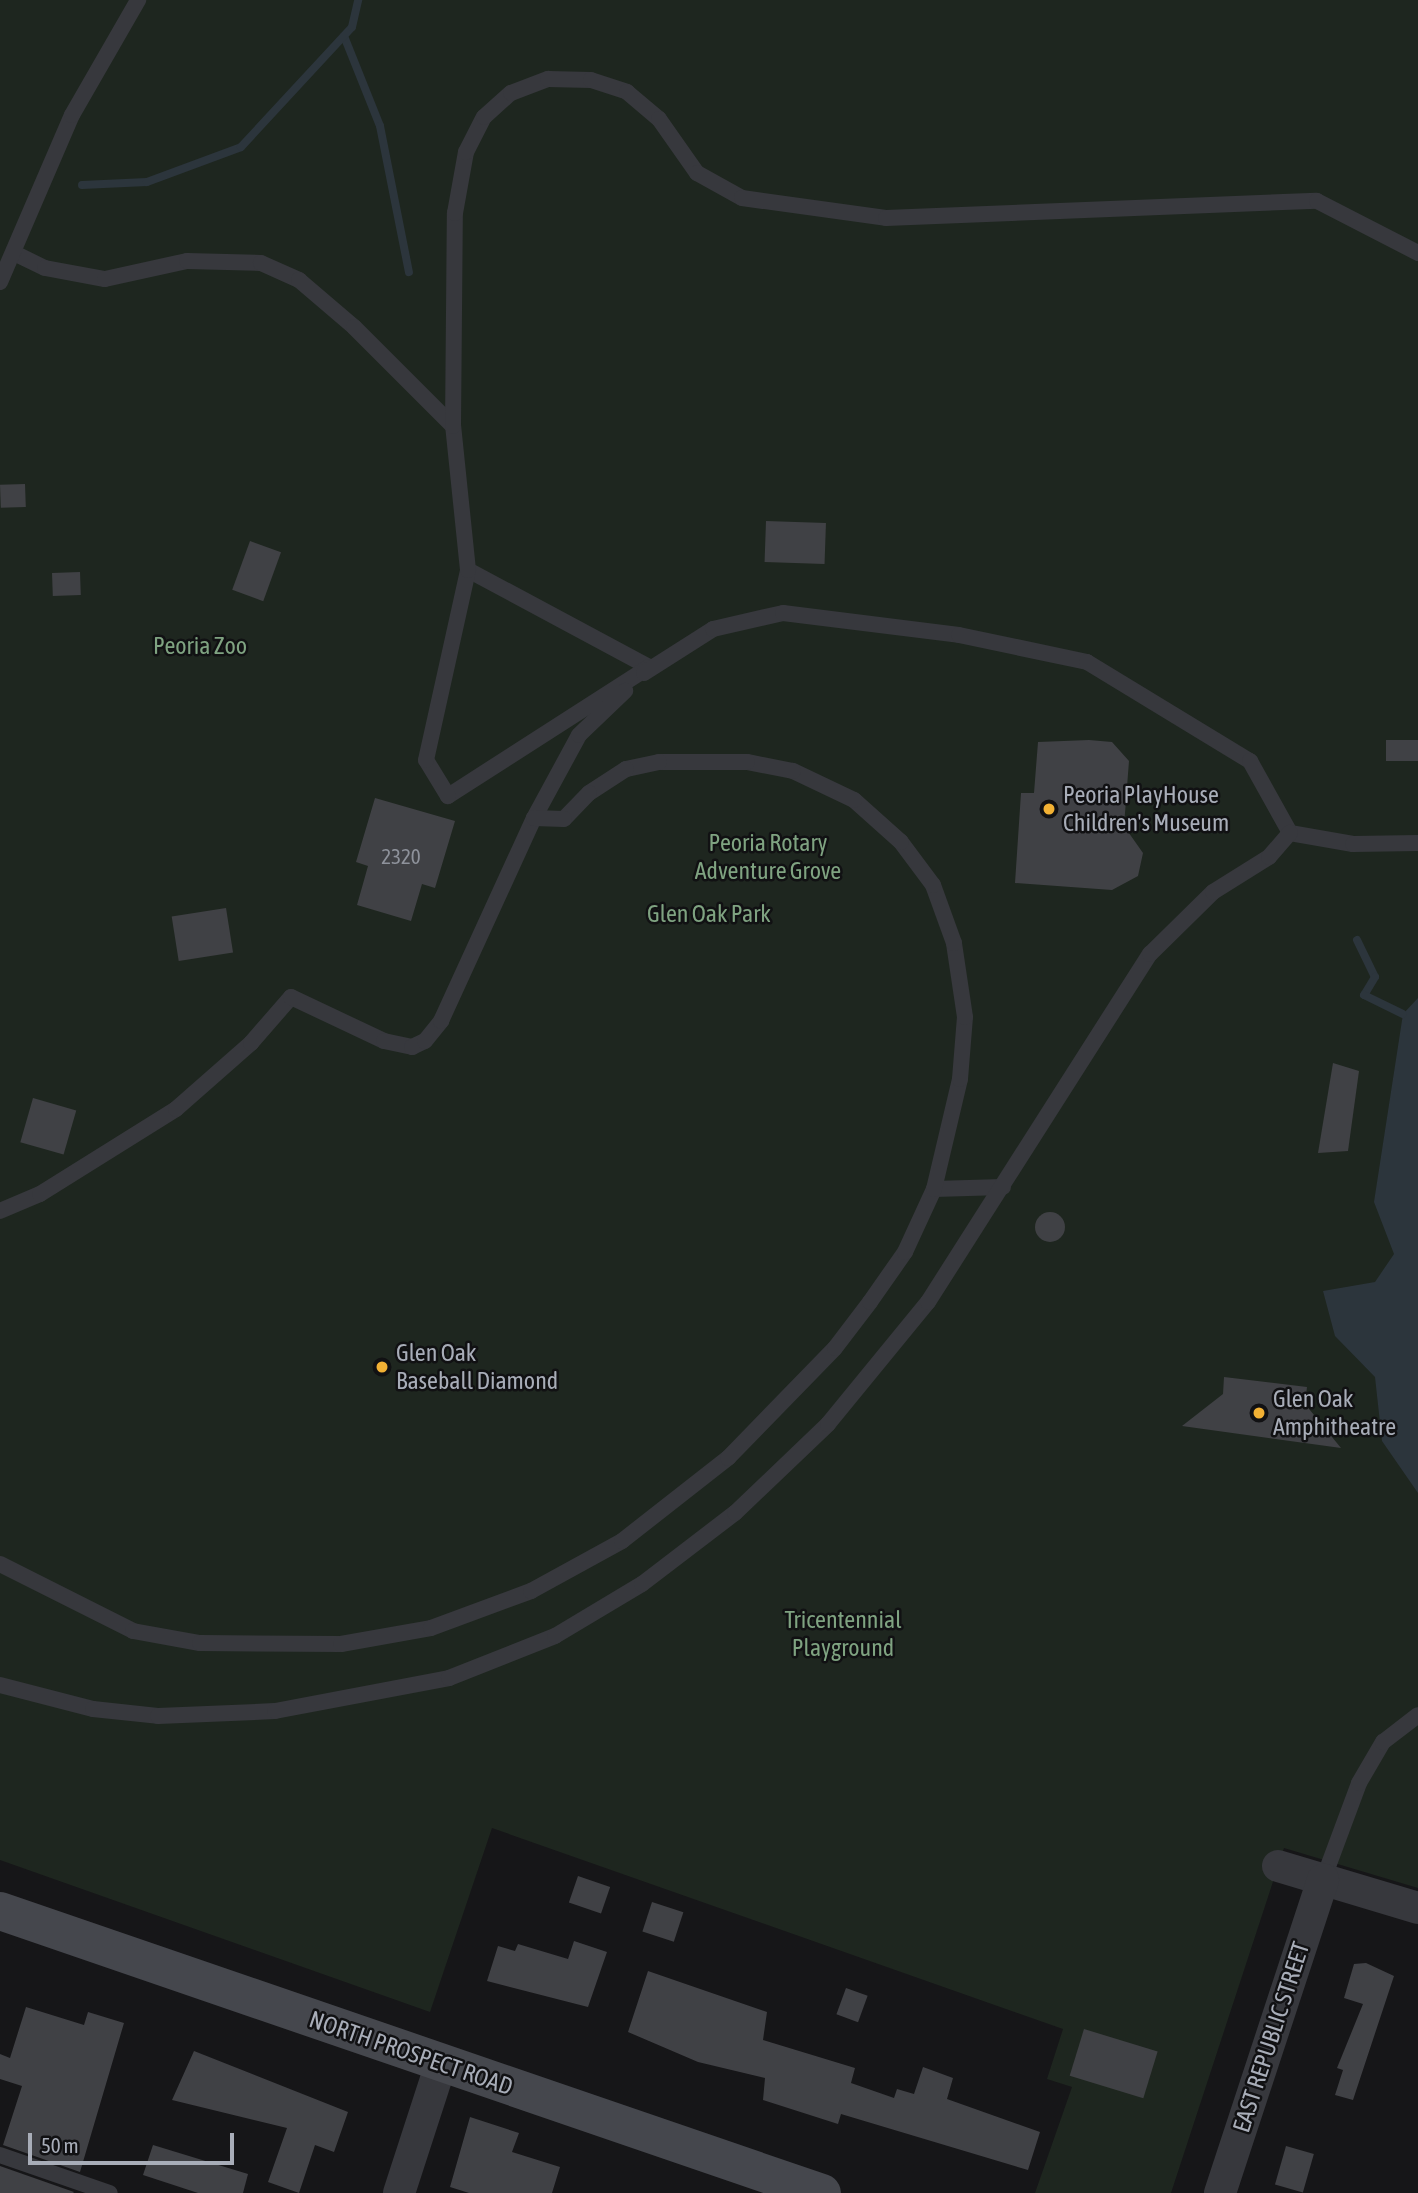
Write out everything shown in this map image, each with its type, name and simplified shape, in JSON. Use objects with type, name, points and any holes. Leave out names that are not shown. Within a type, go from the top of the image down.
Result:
[{"type":"main road","name":"NORTH PROSPECT ROAD","points":[[0,1911],[822,2193]]},
{"type":"street","points":[[1278,1866],[1418,1908]]},
{"type":"street","name":"EAST REPUBLIC STREET","points":[[1220,2193],[1323,1880]]},
{"type":"street","points":[[400,2193],[441,2064]]},
{"type":"lane","points":[[0,282],[72,115],[138,0]]},
{"type":"lane","points":[[1290,833],[1250,761],[1087,662],[959,635],[783,613],[713,629],[448,796],[426,760],[468,570],[453,426],[455,213],[467,152],[484,117],[502,101],[548,79],[591,80],[626,92],[659,119],[697,173],[742,198],[886,218],[1317,201],[1418,253]]},
{"type":"lane","points":[[14,253],[45,268],[105,279],[187,261],[261,263],[299,280],[354,327],[453,426]]},
{"type":"lane","points":[[468,570],[649,667]]},
{"type":"lane","points":[[0,1211],[40,1194],[176,1109],[251,1044],[291,997],[384,1041],[412,1047],[425,1041],[441,1021],[534,818],[579,735],[649,667]]},
{"type":"lane","points":[[0,1564],[133,1631],[213,1644],[341,1644],[431,1628],[531,1591],[622,1541],[729,1458],[835,1348],[905,1252],[934,1189],[960,1079],[965,1017],[954,943],[933,885],[901,842],[831,786],[747,762],[659,762],[626,769],[589,793],[564,819],[534,818]]},
{"type":"lane","points":[[1290,833],[1353,844],[1418,843]]},
{"type":"lane","points":[[0,1685],[93,1709],[158,1716],[275,1711],[449,1678],[555,1636],[642,1584],[735,1513],[828,1424],[928,1302],[1150,954],[1213,892],[1269,857],[1290,833]]},
{"type":"lane","points":[[934,1189],[1003,1187]]},
{"type":"lane","points":[[1323,1880],[1359,1783],[1383,1742],[1418,1715]]},
{"type":"lane","points":[[0,2155],[110,2193]]},
{"type":"green space","name":"Glen Oak Park","points":[[0,0],[1418,0],[1418,1888],[1284,1848],[1171,2193],[1035,2193],[1072,2087],[1047,2079],[1063,2029],[492,1828],[430,2012],[0,1860]]},
{"type":"shaded area","points":[[1418,998],[1418,1493],[1382,1441],[1375,1377],[1335,1336],[1323,1291],[1375,1282],[1394,1254],[1374,1202],[1403,1014]]},
{"type":"building","points":[[25,484],[26,507],[1,508],[0,485]]},
{"type":"building","points":[[766,521],[826,523],[825,564],[765,562]]},
{"type":"building","points":[[250,541],[281,552],[263,601],[232,590]]},
{"type":"building","points":[[80,572],[81,595],[53,596],[52,573]]},
{"type":"building","points":[[1386,740],[1418,740],[1418,761],[1386,761]]},
{"type":"building","points":[[1038,742],[1112,742],[1129,761],[1124,826],[1143,853],[1138,876],[1112,890],[1015,883],[1021,793],[1034,793]]},
{"type":"building","points":[[375,798],[455,821],[435,888],[422,884],[411,921],[357,905],[368,866],[356,862]]},
{"type":"building","points":[[226,908],[233,952],[179,961],[172,917]]},
{"type":"building","points":[[1333,1063],[1359,1071],[1348,1151],[1318,1153]]},
{"type":"building","points":[[33,1098],[76,1110],[64,1155],[20,1142]]},
{"type":"building","points":[[1050,1212],[1061,1216],[1065,1227],[1061,1238],[1050,1242],[1039,1238],[1035,1227],[1039,1216]]},
{"type":"building","name":"Glen Oak Amphitheatre","points":[[1224,1377],[1307,1387],[1305,1404],[1341,1448],[1182,1426],[1223,1394]]},
{"type":"building","points":[[578,1876],[610,1887],[601,1914],[569,1902]]},
{"type":"building","points":[[652,1902],[683,1912],[674,1942],[642,1931]]},
{"type":"building","points":[[574,1941],[607,1952],[588,2007],[487,1981],[498,1946],[515,1951],[518,1944],[568,1959]]},
{"type":"building","points":[[1366,1963],[1394,1976],[1353,2100],[1335,2095],[1343,2070],[1337,2068],[1363,2004],[1344,1998],[1354,1964]]},
{"type":"building","points":[[648,1971],[767,2012],[763,2040],[855,2068],[851,2083],[894,2098],[897,2089],[914,2094],[923,2067],[953,2078],[947,2099],[1040,2132],[1028,2170],[841,2114],[838,2124],[763,2100],[765,2078],[698,2062],[628,2032]]},
{"type":"building","points":[[846,1988],[868,1996],[858,2022],[836,2014]]},
{"type":"building","points":[[26,2007],[84,2025],[88,2012],[124,2023],[80,2172],[3,2145],[22,2086],[0,2079],[0,2054],[10,2058]]},
{"type":"building","points":[[1084,2029],[1158,2052],[1143,2098],[1070,2076]]},
{"type":"building","points":[[194,2051],[348,2112],[334,2152],[315,2145],[299,2193],[268,2182],[287,2128],[172,2100]]},
{"type":"building","points":[[470,2117],[519,2133],[512,2152],[560,2167],[552,2193],[469,2193],[450,2187]]},
{"type":"building","points":[[153,2145],[248,2174],[243,2193],[198,2193],[143,2175]]},
{"type":"building","points":[[1286,2146],[1314,2154],[1303,2192],[1275,2184]]},
{"type":"building","points":[[0,2166],[74,2192],[0,2193]]},
{"type":"waterway","points":[[82,185],[147,182],[241,147],[352,27],[358,0]]},
{"type":"waterway","points":[[344,36],[380,126],[409,272]]},
{"type":"waterway","points":[[1357,940],[1375,977],[1364,995],[1403,1014]]},
{"type":"place","name":"Peoria PlayHouse Children's Museum","points":[[1049,809]]},
{"type":"place","name":"Glen Oak Baseball Diamond","points":[[382,1367]]},
{"type":"place","name":"Glen Oak Amphitheatre","points":[[1259,1413]]},
{"type":"park label","name":"Peoria Zoo","points":[[200,646]]},
{"type":"park label","name":"Peoria Rotary Adventure Grove","points":[[768,857]]},
{"type":"park label","name":"Tricentennial Playground","points":[[843,1634]]}]
